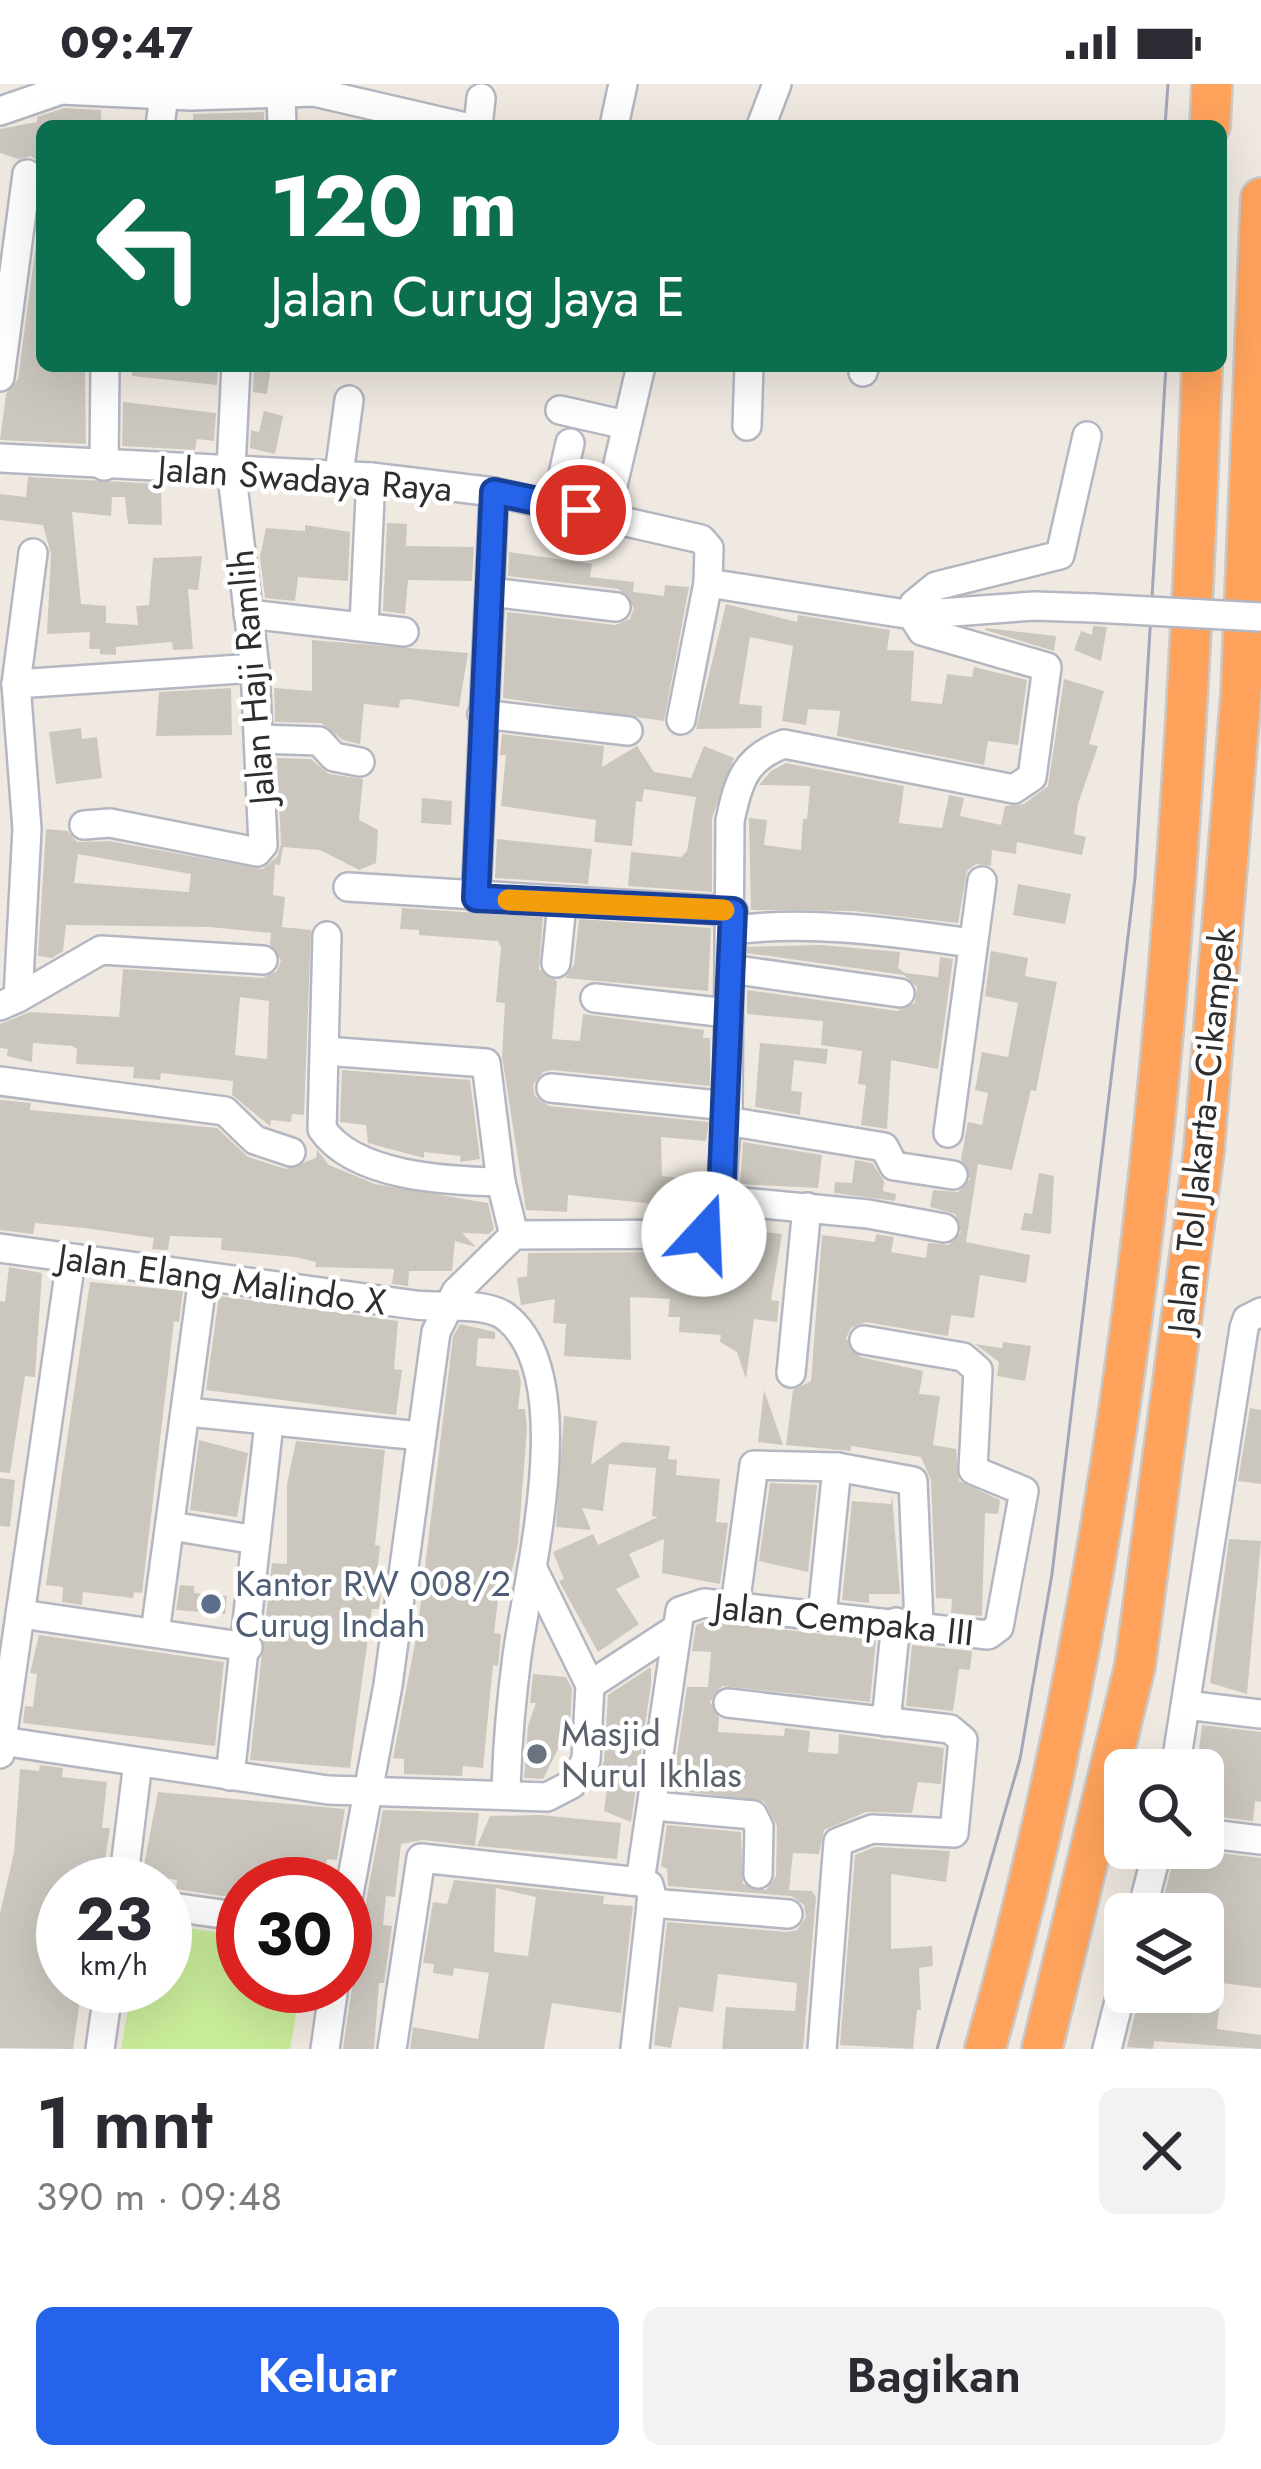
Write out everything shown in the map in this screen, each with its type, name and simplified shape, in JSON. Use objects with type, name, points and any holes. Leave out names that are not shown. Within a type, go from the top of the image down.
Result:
[{"type":"highway","points":[[1210,120],[1212,84]]},
{"type":"highway","name":"Jalan Tol Jakarta–Cikampek","points":[[1042,2049],[1135,1666],[1204,1150],[1241,695],[1261,198]]},
{"type":"highway","name":"Jalan Tol Jakarta–Cikampek","points":[[985,2049],[1026,1906],[1081,1651],[1111,1472],[1153,1142],[1171,928],[1190,690],[1202,372]]},
{"type":"street","points":[[615,120],[623,84]]},
{"type":"street","points":[[762,120],[776,84]]},
{"type":"street","points":[[0,111],[22,108],[52,91],[314,92],[433,120]]},
{"type":"street","points":[[164,120],[182,92]]},
{"type":"street","points":[[0,377],[27,174]]},
{"type":"street","points":[[104,466],[105,372]]},
{"type":"street","name":"Jalan Haji Ramlih","points":[[84,825],[110,824],[261,850],[255,668],[231,468],[236,372]]},
{"type":"street","points":[[606,515],[639,372]]},
{"type":"street","points":[[747,426],[749,372]]},
{"type":"street","points":[[339,474],[349,400]]},
{"type":"street","points":[[560,410],[626,425]]},
{"type":"street","points":[[356,1857],[436,1332],[445,1308],[514,1235],[708,1234],[718,1220],[727,1114],[730,821],[736,787],[751,760],[784,744],[905,764],[1014,789],[1032,778],[1047,668],[922,631],[912,615],[914,604],[936,586],[1060,555],[1087,436]]},
{"type":"street","points":[[556,505],[570,443]]},
{"type":"street","name":"Jalan Swadaya Raya","points":[[0,458],[339,474],[494,492],[706,542],[707,583]]},
{"type":"street","points":[[364,624],[371,477]]},
{"type":"street","points":[[476,898],[494,492]]},
{"type":"street","points":[[33,553],[9,752],[14,830],[9,1002],[76,966],[88,952],[119,947],[263,960]]},
{"type":"street","points":[[681,720],[707,583],[912,615],[1034,606],[1261,616]]},
{"type":"street","points":[[491,592],[616,607]]},
{"type":"street","points":[[248,614],[404,632]]},
{"type":"street","points":[[16,684],[255,668]]},
{"type":"street","points":[[482,715],[628,731]]},
{"type":"street","points":[[259,739],[319,741],[334,758],[360,761]]},
{"type":"street","points":[[948,1133],[982,880]]},
{"type":"street","points":[[348,887],[858,927],[972,943]]},
{"type":"street","points":[[556,963],[562,904]]},
{"type":"street","points":[[327,936],[322,1129],[328,1138],[394,1171],[501,1182]]},
{"type":"street","points":[[730,969],[900,993]]},
{"type":"street","points":[[595,998],[727,1012]]},
{"type":"street","points":[[325,1051],[486,1064],[501,1182],[514,1235]]},
{"type":"street","points":[[0,1081],[225,1112],[256,1140],[291,1152]]},
{"type":"street","points":[[551,1088],[727,1114],[884,1147],[894,1166],[952,1175]]},
{"type":"street","points":[[721,1200],[807,1207],[944,1228]]},
{"type":"street","points":[[791,1373],[807,1207]]},
{"type":"street","name":"Jalan Elang Malindo X","points":[[0,1248],[445,1308],[484,1309],[507,1318],[535,1372],[545,1405],[548,1455],[532,1569]]},
{"type":"street","points":[[71,1260],[21,1614],[8,1652],[1,1748],[369,1792],[547,1797],[572,1784],[586,1760],[590,1685],[532,1569]]},
{"type":"street","points":[[155,1633],[203,1276]]},
{"type":"street","points":[[1179,1749],[1244,1328],[1247,1319],[1261,1312]]},
{"type":"street","name":"Jalan Cempaka III","points":[[590,1685],[676,1629],[680,1611],[691,1606],[735,1606],[988,1635],[996,1630],[1024,1491],[974,1470],[978,1370],[974,1363],[864,1340]]},
{"type":"street","points":[[188,1412],[420,1436]]},
{"type":"street","points":[[230,1776],[248,1647],[269,1423]]},
{"type":"street","points":[[735,1606],[751,1469],[764,1462],[836,1467],[914,1481],[907,1623],[886,1722]]},
{"type":"street","points":[[822,1616],[836,1467]]},
{"type":"street","points":[[171,1526],[256,1540]]},
{"type":"street","points":[[506,1793],[515,1676],[532,1569]]},
{"type":"street","points":[[21,1614],[248,1647]]},
{"type":"street","points":[[635,2049],[654,1806],[676,1629]]},
{"type":"street","points":[[728,1703],[950,1729],[961,1736],[954,1833],[893,1827],[841,1837],[823,2049]]},
{"type":"street","points":[[1186,1705],[1261,1714]]},
{"type":"street","points":[[126,1857],[138,1762]]},
{"type":"street","points":[[654,1806],[753,1815],[760,1827],[758,1874]]},
{"type":"street","points":[[1224,1836],[1261,1840]]},
{"type":"street","points":[[392,2049],[421,1858],[788,1914]]},
{"type":"street","points":[[100,2049],[105,2013]]},
{"type":"street","points":[[325,2049],[330,2013]]},
{"type":"street","points":[[1107,2049],[1116,2013]]},
{"type":"green space","points":[[192,1928],[216,1932],[216,2013],[296,2013],[290,2049],[121,2049],[127,2013],[192,2013]]},
{"type":"building","points":[[64,108],[101,110],[101,120],[37,117]]},
{"type":"building","points":[[264,112],[264,120],[193,120],[193,114]]},
{"type":"building","points":[[36,122],[36,160],[0,153],[0,129]]},
{"type":"building","points":[[36,243],[36,372],[85,372],[86,444],[0,440],[6,394],[18,379]]},
{"type":"building","points":[[132,372],[218,372],[217,385],[132,376]]},
{"type":"building","points":[[254,372],[270,372],[267,394],[253,392]]},
{"type":"building","points":[[123,402],[216,413],[214,441],[197,439],[195,450],[122,446]]},
{"type":"building","points":[[264,411],[283,416],[275,454],[250,448],[251,430],[259,432]]},
{"type":"building","points":[[28,477],[161,484],[162,525],[128,524],[125,497],[112,497],[111,516],[72,512],[81,604],[106,606],[106,623],[138,625],[136,606],[149,605],[153,558],[202,556],[198,590],[188,589],[193,649],[173,650],[172,642],[116,647],[116,655],[100,654],[100,649],[89,649],[90,632],[47,634],[51,554],[43,525],[0,520],[0,494],[26,497]]},
{"type":"building","points":[[387,523],[407,524],[406,546],[474,547],[472,581],[408,580],[405,614],[383,611]]},
{"type":"building","points":[[305,525],[350,532],[348,581],[298,577],[295,601],[265,598],[260,557],[266,528],[305,531]]},
{"type":"building","points":[[509,552],[592,564],[590,577],[634,582],[633,592],[664,596],[665,585],[689,587],[664,721],[503,698],[507,612],[615,625],[630,619],[634,608],[619,589],[508,576]]},
{"type":"building","points":[[726,604],[797,622],[798,615],[890,630],[887,650],[914,651],[911,701],[942,704],[947,674],[972,677],[974,667],[1027,680],[1018,745],[988,741],[984,765],[837,736],[840,711],[808,709],[806,725],[782,721],[793,646],[750,637],[739,704],[762,706],[761,728],[696,729]]},
{"type":"building","points":[[1093,626],[1107,627],[1101,661],[1074,650],[1081,631],[1092,635]]},
{"type":"building","points":[[985,630],[1056,636],[1054,651]]},
{"type":"building","points":[[312,640],[468,653],[459,707],[408,699],[400,700],[399,708],[364,704],[360,744],[343,740],[321,723],[275,722],[274,688],[312,691]]},
{"type":"building","points":[[1064,679],[1104,691],[1089,744],[1098,746],[1078,804],[1074,834],[1086,837],[1082,855],[1017,842],[1016,854],[992,850],[991,866],[976,864],[967,871],[958,923],[853,911],[751,910],[749,818],[767,820],[764,845],[801,850],[803,819],[807,819],[810,786],[759,785],[771,771],[786,763],[904,786],[899,823],[942,828],[949,795],[964,798],[960,816],[1001,825],[1005,806],[1024,804],[1048,786]]},
{"type":"building","points":[[231,688],[232,735],[156,736],[159,692]]},
{"type":"building","points":[[81,728],[82,739],[97,737],[102,778],[56,784],[49,732]]},
{"type":"building","points":[[502,734],[604,746],[602,767],[637,746],[654,772],[691,778],[704,746],[734,758],[712,818],[712,892],[628,886],[631,852],[681,857],[687,851],[696,797],[644,789],[642,802],[636,801],[632,846],[594,842],[596,820],[501,806],[506,755],[500,755]]},
{"type":"building","points":[[277,758],[311,759],[329,774],[363,779],[359,820],[378,830],[376,863],[359,870],[320,850],[283,847],[280,865],[275,864],[273,895],[285,897],[282,927],[311,930],[304,1115],[292,1114],[291,1122],[271,1120],[270,1126],[232,1095],[233,1081],[161,1073],[160,1080],[133,1078],[134,1067],[76,1064],[77,1049],[72,1046],[33,1043],[32,1062],[7,1056],[8,1049],[0,1048],[0,1024],[30,1012],[119,1017],[123,969],[262,978],[277,971],[281,960],[270,944],[271,933],[209,927],[66,925],[63,951],[52,958],[38,956],[46,829],[68,831],[77,842],[109,841],[262,869],[277,857],[281,844]],"holes":[[[78,854],[191,874],[189,892],[74,883]],[[240,997],[269,1001],[267,1059],[235,1055]]]},
{"type":"building","points":[[422,798],[452,801],[451,825],[421,823]]},
{"type":"building","points":[[497,839],[592,849],[588,884],[495,878]]},
{"type":"building","points":[[1018,884],[1071,894],[1065,924],[1013,915]]},
{"type":"building","points":[[402,908],[543,917],[539,969],[557,981],[552,1039],[580,1041],[583,1014],[704,1030],[703,1038],[710,1038],[710,1086],[553,1070],[543,1072],[533,1085],[535,1096],[549,1106],[709,1122],[706,1141],[661,1137],[662,1176],[688,1179],[684,1207],[568,1195],[567,1212],[526,1210],[502,1056],[505,1003],[496,1002],[501,947],[498,941],[419,935],[419,930],[400,929]]},
{"type":"building","points":[[579,919],[711,928],[708,991],[565,978],[574,965]]},
{"type":"building","points":[[821,945],[900,952],[898,968],[905,973],[938,977],[940,957],[953,959],[938,1069],[891,1060],[887,1129],[861,1125],[866,1085],[858,1084],[862,1051],[821,1045],[823,1021],[747,1014],[747,990],[897,1011],[915,1003],[917,987],[904,975],[747,953],[747,947]]},
{"type":"building","points":[[991,951],[1028,958],[1025,976],[1057,982],[1036,1091],[1031,1090],[1012,1170],[978,1164],[966,1242],[1030,1255],[1026,1283],[980,1275],[974,1318],[951,1315],[948,1336],[866,1322],[851,1328],[846,1338],[860,1357],[923,1371],[919,1394],[940,1396],[933,1445],[956,1449],[959,1481],[1000,1500],[998,1514],[985,1513],[982,1616],[951,1613],[952,1599],[936,1598],[931,1480],[921,1457],[851,1446],[851,1451],[786,1445],[793,1390],[811,1381],[822,1235],[875,1242],[876,1234],[894,1237],[891,1252],[926,1258],[928,1243],[949,1245],[961,1232],[955,1214],[930,1207],[933,1190],[958,1192],[970,1179],[961,1159],[968,1122],[982,1125],[988,1093],[975,1090],[982,1052],[1008,1057],[1018,1003],[985,996]]},
{"type":"building","points":[[760,1043],[828,1049],[826,1064],[794,1060],[791,1091],[802,1092],[800,1115],[755,1107]]},
{"type":"building","points":[[342,1070],[470,1080],[480,1159],[460,1162],[461,1156],[424,1152],[424,1158],[368,1143],[366,1125],[340,1122]]},
{"type":"building","points":[[0,1100],[31,1103],[30,1110],[217,1128],[248,1157],[286,1169],[316,1158],[317,1150],[329,1165],[375,1184],[488,1203],[494,1229],[489,1234],[462,1233],[476,1247],[455,1241],[452,1271],[409,1271],[408,1286],[392,1284],[394,1269],[315,1267],[316,1262],[295,1257],[221,1250],[222,1238],[170,1236],[168,1250],[152,1249],[154,1238],[85,1228],[35,1223],[33,1234],[0,1230]]},
{"type":"building","points":[[743,1142],[822,1155],[818,1188],[740,1184]]},
{"type":"building","points":[[855,1160],[872,1163],[884,1181],[883,1191],[896,1194],[895,1201],[834,1193],[835,1182],[852,1183]]},
{"type":"building","points":[[1039,1173],[1054,1176],[1051,1234],[1021,1230],[1024,1213],[1032,1214]]},
{"type":"building","points":[[763,1232],[782,1234],[771,1300],[779,1301],[777,1322],[754,1319],[746,1379],[737,1352],[720,1342],[721,1335],[679,1332],[680,1317],[668,1317],[670,1299],[630,1297],[631,1360],[564,1356],[566,1324],[553,1323],[555,1299],[521,1305],[517,1278],[527,1276],[528,1253],[669,1252],[669,1257],[727,1262],[730,1237],[762,1241]]},
{"type":"building","points":[[9,1267],[42,1273],[35,1377],[25,1376],[10,1473],[0,1472],[0,1301],[5,1302]]},
{"type":"building","points":[[90,1282],[183,1291],[179,1322],[174,1321],[142,1593],[134,1592],[133,1598],[83,1592],[82,1605],[62,1602],[63,1587],[46,1585]]},
{"type":"building","points":[[219,1296],[398,1321],[394,1369],[402,1370],[396,1415],[206,1390]]},
{"type":"building","points":[[460,1324],[495,1332],[495,1339],[478,1338],[476,1366],[518,1370],[521,1381],[518,1409],[525,1409],[527,1429],[518,1544],[507,1593],[499,1592],[494,1633],[501,1634],[500,1647],[498,1666],[493,1665],[483,1768],[463,1766],[462,1776],[404,1774],[404,1759],[393,1758],[417,1633],[453,1337]]},
{"type":"building","points":[[1003,1342],[1031,1346],[1025,1381],[997,1376],[999,1362],[975,1344],[1002,1348]]},
{"type":"building","points":[[764,1390],[783,1445],[758,1442]]},
{"type":"building","points":[[1250,1408],[1261,1410],[1261,1484],[1238,1481]]},
{"type":"building","points":[[564,1416],[597,1421],[591,1465],[622,1442],[670,1446],[668,1459],[677,1460],[676,1475],[720,1479],[716,1522],[728,1523],[720,1584],[662,1573],[664,1539],[629,1554],[640,1577],[616,1589],[639,1624],[598,1652],[559,1581],[564,1579],[553,1552],[593,1534],[598,1545],[658,1517],[652,1516],[656,1468],[609,1464],[603,1511],[582,1508],[591,1530],[556,1527]]},
{"type":"building","points":[[199,1440],[248,1453],[237,1517],[190,1510]]},
{"type":"building","points":[[296,1441],[385,1450],[375,1545],[380,1546],[377,1573],[383,1574],[379,1609],[372,1609],[350,1768],[250,1760],[272,1563],[287,1564],[287,1484]]},
{"type":"building","points":[[0,1478],[15,1480],[10,1527],[0,1526]]},
{"type":"building","points":[[770,1483],[817,1485],[808,1572],[759,1561]]},
{"type":"building","points":[[892,1495],[900,1594],[869,1594],[869,1603],[842,1600],[852,1501],[891,1504]]},
{"type":"building","points":[[1229,1539],[1261,1541],[1247,1694],[1210,1683]]},
{"type":"building","points":[[180,1585],[194,1586],[194,1593],[227,1596],[225,1614],[176,1610]]},
{"type":"building","points":[[706,1621],[876,1640],[870,1702],[722,1686],[710,1702],[719,1718],[718,1732],[784,1736],[785,1728],[810,1731],[808,1752],[838,1754],[839,1734],[944,1748],[941,1784],[918,1782],[912,1813],[866,1812],[824,1830],[819,1854],[793,1853],[789,1890],[812,1891],[816,1897],[803,2049],[722,2049],[726,2007],[795,2011],[797,1983],[718,1974],[713,2012],[679,2007],[671,2048],[654,2045],[667,1922],[787,1932],[797,1930],[806,1917],[804,1905],[791,1896],[668,1886],[667,1869],[661,1866],[667,1825],[741,1832],[743,1884],[766,1890],[776,1876],[777,1826],[764,1801],[672,1790],[687,1687],[708,1687],[711,1652],[692,1651],[696,1625]]},
{"type":"building","points":[[39,1635],[224,1662],[215,1746],[23,1723],[25,1706],[33,1707],[37,1674],[30,1673]]},
{"type":"building","points":[[912,1645],[972,1651],[970,1670],[959,1669],[953,1711],[906,1706]]},
{"type":"building","points":[[651,1667],[631,1822],[604,1811],[608,1781],[596,1779],[604,1761],[608,1695]]},
{"type":"building","points":[[533,1674],[566,1677],[572,1689],[570,1725],[543,1779],[524,1778],[528,1726],[536,1703],[530,1703]]},
{"type":"building","points":[[1202,1725],[1261,1732],[1261,1802],[1255,1801],[1253,1821],[1224,1818],[1224,1749],[1199,1749]]},
{"type":"building","points":[[40,1765],[63,1768],[62,1777],[107,1782],[102,1828],[110,1828],[105,1857],[36,1857],[36,2013],[78,2013],[73,2049],[0,2048],[0,1913],[14,1853],[20,1769],[39,1771]]},
{"type":"building","points":[[158,1792],[345,1809],[337,1857],[216,1857],[216,1895],[192,1891],[192,1857],[145,1857]]},
{"type":"building","points":[[383,1810],[479,1813],[475,1846],[423,1840],[401,1844],[395,1897],[386,1896],[383,1925],[392,1926],[384,1983],[379,1983],[374,2049],[343,2049],[348,2013],[372,2013],[372,1869]]},
{"type":"building","points":[[540,1815],[621,1823],[617,1859],[477,1846],[490,1816]]},
{"type":"building","points":[[875,1847],[950,1851],[946,1882],[891,1874],[891,1949],[932,1946],[933,1966],[919,1968],[921,2010],[917,2010],[913,2049],[840,2045],[855,1855]]},
{"type":"building","points":[[1224,1854],[1261,1858],[1261,1988],[1224,1983],[1224,1893],[1165,1893],[1171,1869],[1224,1869]]},
{"type":"building","points":[[454,1880],[604,1896],[603,1904],[633,1906],[621,2013],[552,2003],[544,2049],[410,2049],[413,2027],[478,2039],[489,1973],[454,1968],[453,1976],[433,1973],[434,1964],[423,1963],[433,1902],[447,1904]],"holes":[[[496,1888],[536,1897],[528,1956],[494,1952]]]},
{"type":"building","points":[[1135,2013],[1219,2013],[1217,2029],[1261,2035],[1261,2049],[1154,2041],[1153,2049],[1127,2047]]},
{"type":"tram line","points":[[1165,120],[1168,84]]},
{"type":"tram line","points":[[937,2049],[1020,1759],[1052,1574],[1135,878],[1166,372]]},
{"type":"slow traffic","points":[[508,900],[724,910]]},
{"type":"place","name":"Kantor RW 008/2 Curug Indah","points":[[211,1604]]},
{"type":"place","name":"Masjid Nurul Ikhlas","points":[[537,1754]]},
{"type":"route","points":[[581,510],[494,492],[476,898],[733,911],[721,1200],[715,1227],[704,1234]]}]
